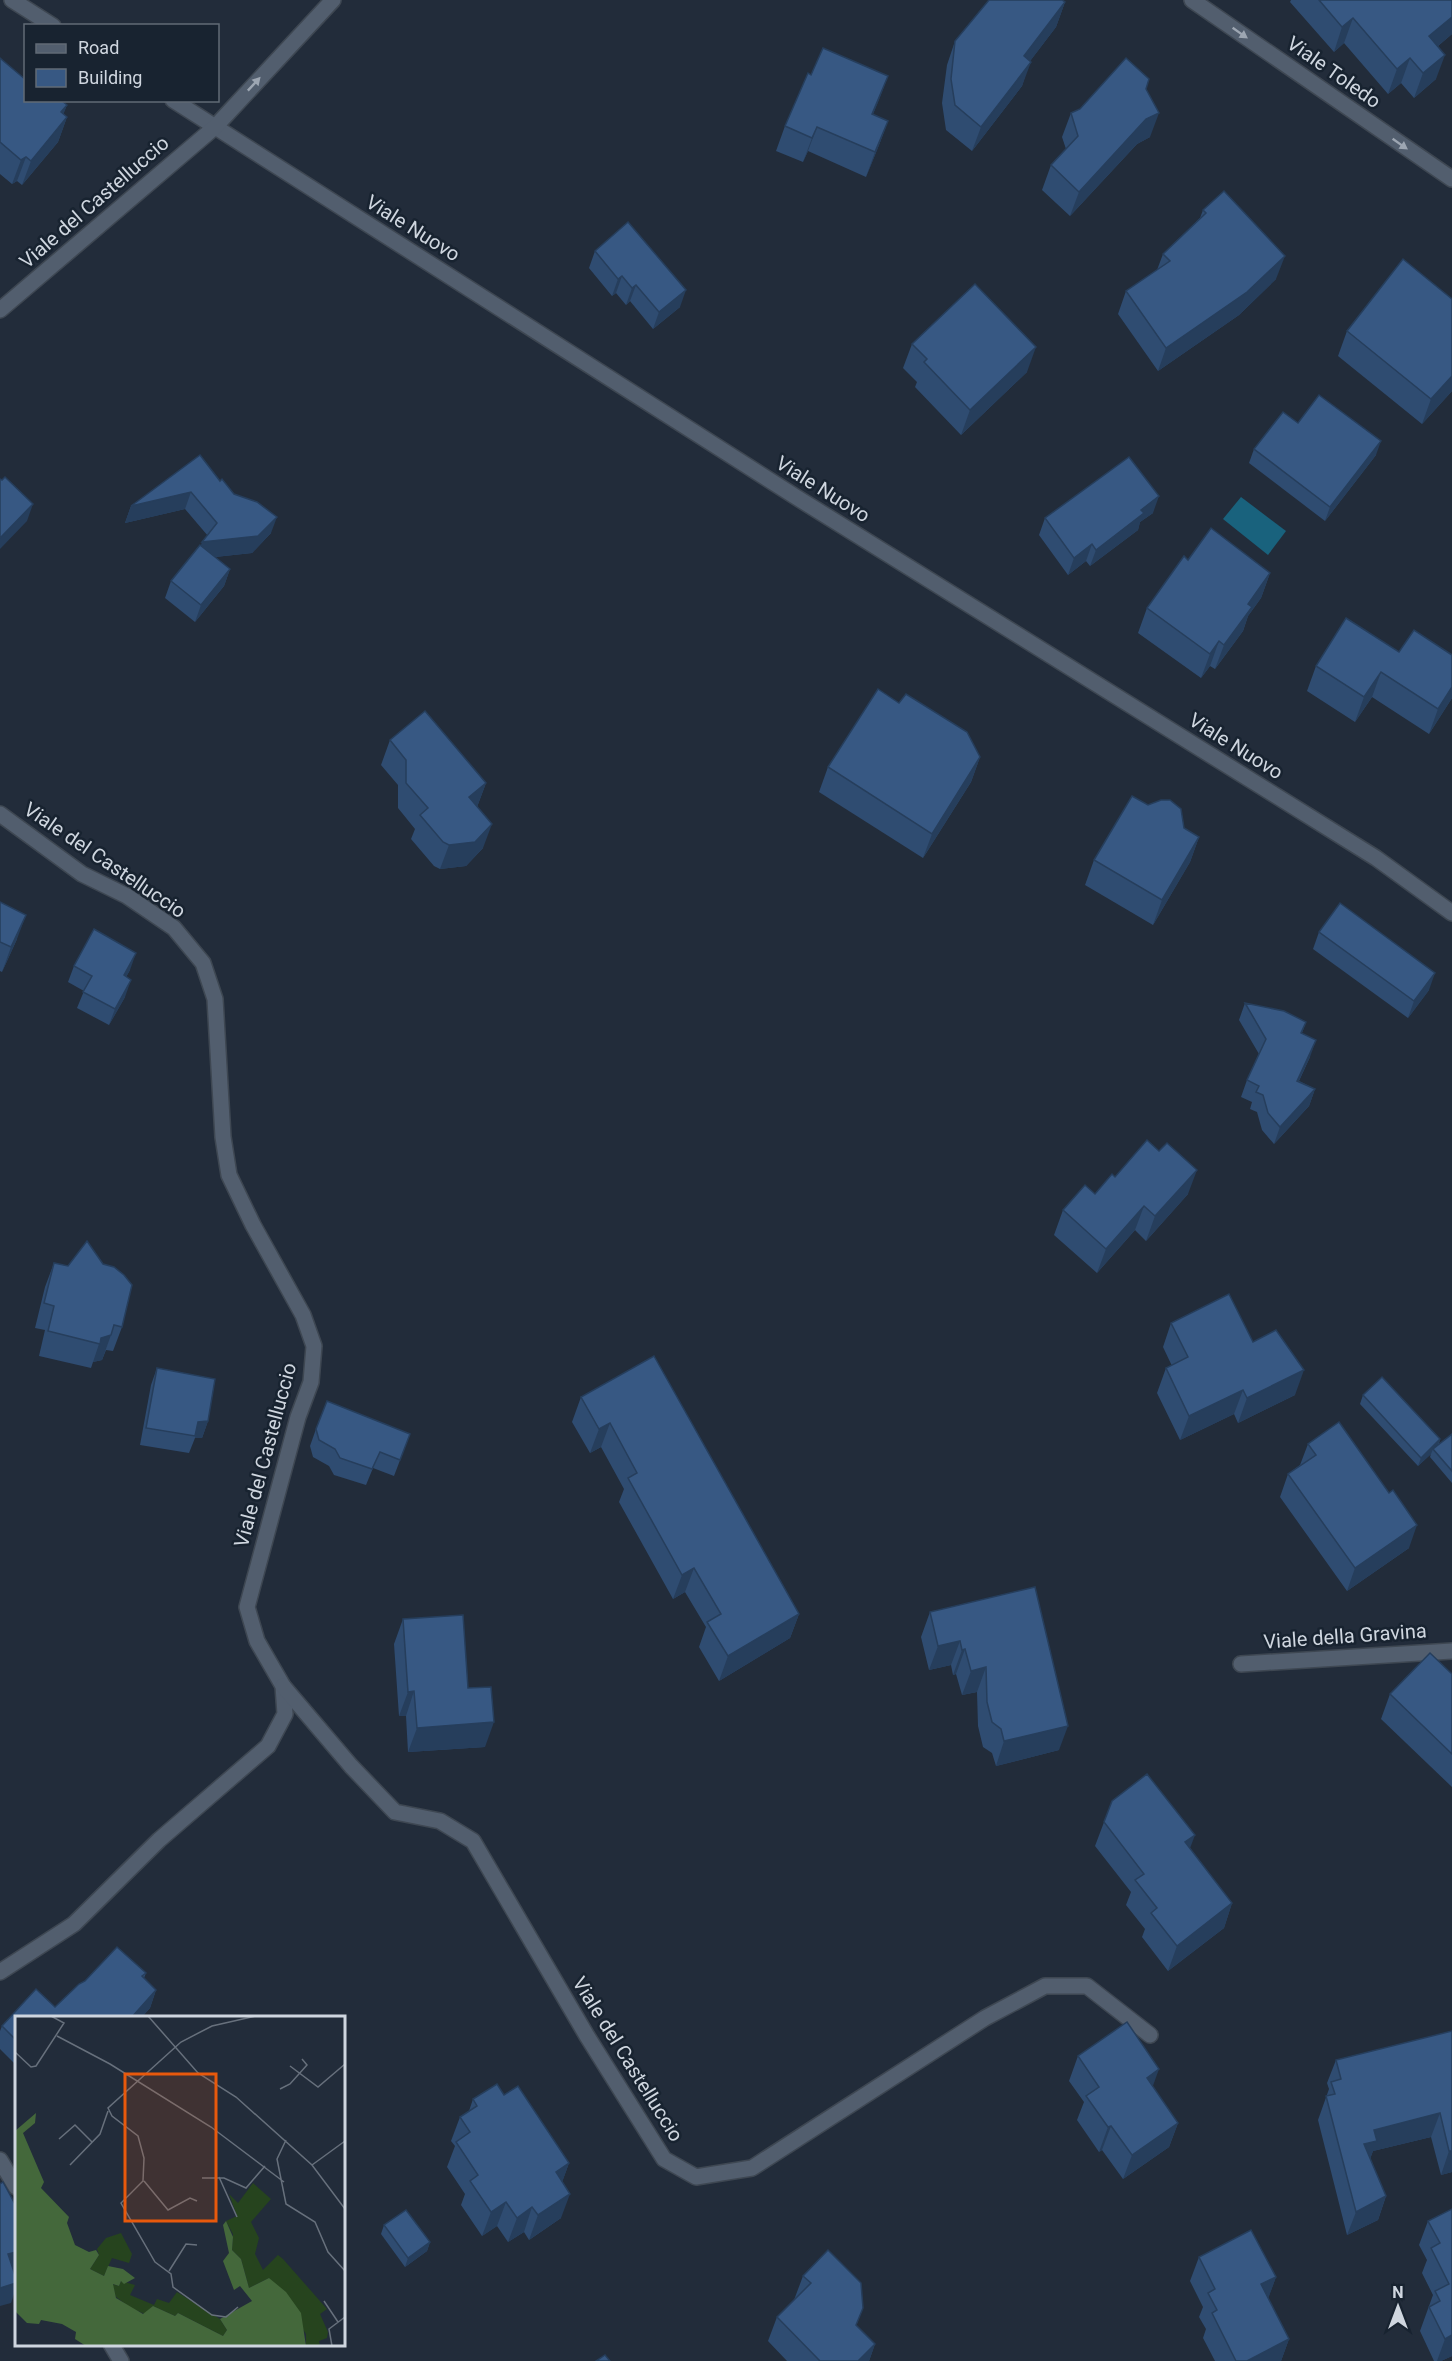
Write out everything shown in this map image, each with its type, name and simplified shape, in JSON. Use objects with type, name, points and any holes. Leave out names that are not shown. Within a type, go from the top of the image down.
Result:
[{"type":"street","points":[[12,0],[50,24]]},
{"type":"street","name":"Viale del Castelluccio","points":[[0,310],[214,127],[333,0]]},
{"type":"street","name":"Viale Toledo","points":[[1192,0],[1452,179]]},
{"type":"street","name":"Viale Nuovo","points":[[176,102],[806,504],[1376,858],[1452,912]]},
{"type":"street","name":"Viale del Castelluccio","points":[[0,814],[82,874],[127,896],[174,928],[203,963],[215,999],[223,1137],[229,1175],[253,1225],[303,1316],[314,1346],[311,1382],[298,1417],[247,1607],[257,1641],[283,1686],[351,1766],[395,1812],[440,1821],[473,1841],[587,2036],[664,2159],[696,2176],[752,2168],[985,2018],[1045,1986],[1087,1986],[1150,2035]]},
{"type":"street","name":"Viale della Gravina","points":[[1241,1664],[1452,1651]]},
{"type":"street","name":"Viale del Castelluccio","points":[[0,1972],[74,1924],[159,1840],[267,1746],[285,1714],[283,1686]]},
{"type":"street","points":[[0,2160],[15,2185]]},
{"type":"street","points":[[112,2346],[121,2361]]},
{"type":"water","points":[[1241,497],[1286,531],[1268,555],[1223,519]]},
{"type":"building","points":[[989,0],[1062,0],[1065,2],[1024,56],[1031,62],[981,127],[955,105],[951,79],[955,41]]},
{"type":"building","points":[[1319,0],[1452,0],[1452,17],[1429,36],[1445,55],[1423,73],[1410,58],[1397,69],[1353,18],[1342,27]]},
{"type":"building","points":[[823,48],[888,76],[872,114],[888,121],[875,152],[817,127],[812,138],[785,126],[808,73],[811,75]]},
{"type":"building","points":[[0,58],[24,78],[24,102],[63,102],[67,105],[61,112],[67,117],[31,161],[26,157],[21,160],[0,142]]},
{"type":"building","points":[[1126,58],[1149,79],[1146,89],[1159,113],[1146,119],[1079,192],[1051,165],[1078,136],[1071,113],[1080,109]]},
{"type":"building","points":[[1224,191],[1285,256],[1247,292],[1166,348],[1126,291],[1170,261],[1163,254],[1206,213],[1203,210]]},
{"type":"building","points":[[628,222],[686,290],[659,312],[636,285],[632,288],[622,276],[618,279],[595,251]]},
{"type":"building","points":[[1403,259],[1452,299],[1452,376],[1431,399],[1347,331]]},
{"type":"building","points":[[975,284],[1036,347],[970,410],[924,362],[927,359],[912,344]]},
{"type":"building","points":[[1319,395],[1381,441],[1330,507],[1254,449],[1283,412],[1298,423]]},
{"type":"building","points":[[200,455],[220,481],[222,479],[234,494],[257,502],[277,517],[258,536],[202,542],[217,523],[191,492],[131,506]]},
{"type":"building","points":[[1129,457],[1159,496],[1141,510],[1144,513],[1096,550],[1092,544],[1074,558],[1045,518]]},
{"type":"building","points":[[5,477],[33,504],[0,538],[0,479]]},
{"type":"building","points":[[1211,528],[1270,573],[1248,604],[1252,607],[1224,645],[1219,641],[1210,654],[1147,608],[1184,556],[1188,560]]},
{"type":"building","points":[[200,545],[230,569],[201,605],[171,581]]},
{"type":"building","points":[[1346,618],[1399,652],[1414,630],[1452,655],[1452,687],[1438,709],[1381,672],[1364,697],[1316,666]]},
{"type":"building","points":[[878,689],[899,703],[906,694],[967,732],[980,757],[932,834],[828,767]]},
{"type":"building","points":[[425,711],[486,783],[469,797],[492,824],[475,842],[449,845],[443,842],[420,815],[428,808],[406,783],[406,760],[390,740]]},
{"type":"building","points":[[1132,796],[1148,805],[1161,800],[1170,800],[1181,809],[1184,828],[1199,837],[1162,900],[1094,860]]},
{"type":"building","points":[[0,902],[26,915],[11,947],[0,942]]},
{"type":"building","points":[[1340,903],[1435,973],[1414,1001],[1319,932]]},
{"type":"building","points":[[94,929],[136,953],[124,975],[131,980],[115,1009],[83,992],[92,976],[74,966]]},
{"type":"building","points":[[1245,1003],[1284,1011],[1306,1022],[1301,1033],[1316,1040],[1297,1081],[1315,1089],[1280,1127],[1268,1113],[1263,1095],[1256,1092],[1259,1086],[1247,1080],[1266,1039]]},
{"type":"building","points":[[1147,1140],[1159,1151],[1167,1143],[1197,1170],[1155,1216],[1144,1206],[1106,1249],[1063,1210],[1085,1185],[1095,1194],[1112,1174],[1115,1177]]},
{"type":"building","points":[[87,1241],[103,1264],[114,1267],[132,1285],[122,1327],[114,1325],[111,1335],[101,1338],[100,1344],[48,1331],[54,1306],[44,1303],[54,1263],[68,1266]]},
{"type":"building","points":[[1229,1294],[1253,1342],[1276,1330],[1304,1370],[1247,1398],[1243,1390],[1189,1416],[1166,1368],[1188,1357],[1171,1323]]},
{"type":"building","points":[[654,1356],[799,1614],[728,1656],[707,1622],[721,1614],[694,1568],[682,1575],[628,1478],[637,1473],[610,1423],[599,1429],[581,1397]]},
{"type":"building","points":[[157,1368],[215,1379],[208,1421],[198,1422],[195,1436],[146,1428]]},
{"type":"building","points":[[1382,1377],[1440,1439],[1421,1458],[1363,1395]]},
{"type":"building","points":[[327,1401],[410,1434],[400,1460],[380,1452],[372,1469],[340,1458],[335,1449],[319,1440],[316,1429]]},
{"type":"building","points":[[1339,1422],[1389,1493],[1393,1490],[1417,1525],[1355,1568],[1288,1474],[1316,1455],[1308,1444]]},
{"type":"building","points":[[1452,1434],[1452,1471],[1433,1449]]},
{"type":"building","points":[[1035,1587],[1068,1726],[1004,1741],[1001,1729],[992,1722],[987,1702],[986,1667],[971,1671],[965,1649],[962,1650],[960,1641],[938,1646],[930,1612]]},
{"type":"building","points":[[463,1615],[468,1688],[491,1687],[494,1722],[417,1728],[414,1691],[408,1692],[403,1619]]},
{"type":"building","points":[[1430,1653],[1452,1674],[1452,1754],[1390,1694]]},
{"type":"building","points":[[1147,1774],[1195,1835],[1185,1842],[1232,1903],[1177,1946],[1151,1913],[1157,1908],[1135,1880],[1144,1874],[1104,1822],[1112,1801]]},
{"type":"building","points":[[117,1947],[146,1973],[142,1976],[156,1990],[133,2016],[15,2016],[15,2039],[2,2026],[36,1989],[55,2007],[85,1981]]},
{"type":"building","points":[[1127,2022],[1159,2069],[1147,2078],[1178,2123],[1132,2155],[1086,2096],[1099,2087],[1078,2056]]},
{"type":"building","points":[[1452,2031],[1452,2151],[1449,2151],[1440,2113],[1374,2130],[1377,2141],[1364,2144],[1386,2196],[1356,2212],[1326,2096],[1335,2094],[1331,2082],[1341,2079],[1336,2060]]},
{"type":"building","points":[[497,2084],[504,2095],[518,2086],[569,2163],[556,2172],[570,2194],[538,2215],[532,2207],[517,2218],[506,2202],[491,2212],[470,2181],[478,2175],[456,2142],[470,2132],[460,2117],[477,2106],[473,2099]]},
{"type":"building","points":[[3,2182],[15,2204],[15,2252],[8,2254],[15,2275],[15,2283],[0,2288],[0,2184]]},
{"type":"building","points":[[1452,2209],[1452,2335],[1445,2339],[1429,2307],[1440,2301],[1435,2291],[1449,2284],[1431,2248],[1440,2243],[1428,2221]]},
{"type":"building","points":[[406,2210],[430,2242],[408,2258],[384,2225]]},
{"type":"building","points":[[1251,2230],[1276,2277],[1261,2284],[1289,2339],[1247,2361],[1236,2361],[1212,2313],[1217,2310],[1208,2293],[1215,2289],[1199,2257]]},
{"type":"building","points":[[828,2250],[861,2283],[863,2308],[856,2325],[875,2344],[858,2361],[820,2361],[777,2317],[811,2283],[803,2276]]},
{"type":"building","points":[[605,2355],[610,2361],[596,2361]]}]
